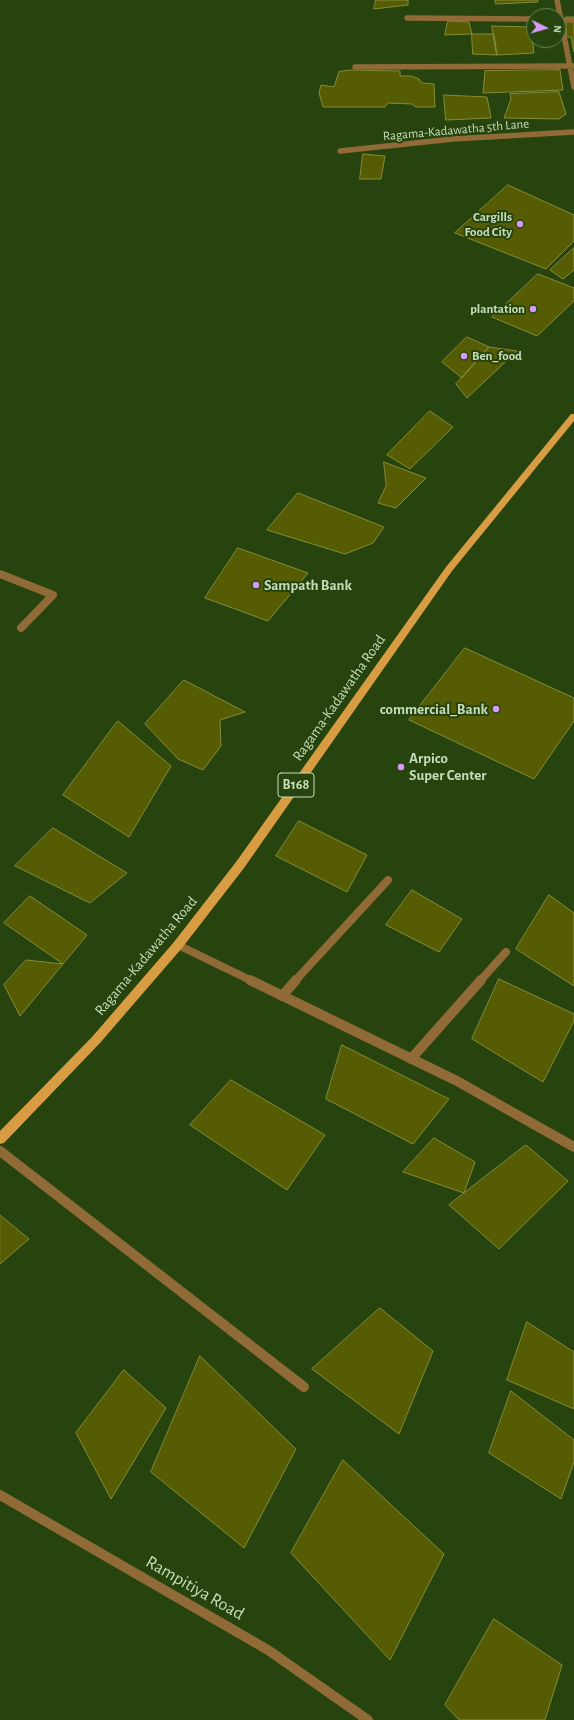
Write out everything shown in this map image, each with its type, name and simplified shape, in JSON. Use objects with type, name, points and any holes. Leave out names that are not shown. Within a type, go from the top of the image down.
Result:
[{"type":"main road","name":"Ragama-Kadawatha Road","points":[[0,1139],[96,1040],[178,945],[240,865],[449,569],[574,416]]},
{"type":"street","points":[[407,18],[526,19]]},
{"type":"street","points":[[566,45],[572,66],[574,87]]},
{"type":"street","points":[[355,66],[572,66]]},
{"type":"street","name":"Ragama-Kadawatha 5th Lane","points":[[340,151],[453,139],[574,132]]},
{"type":"street","points":[[0,574],[53,595],[21,628]]},
{"type":"street","points":[[282,996],[388,880]]},
{"type":"street","points":[[178,945],[456,1081],[574,1147]]},
{"type":"street","points":[[411,1059],[506,952]]},
{"type":"street","points":[[0,1151],[304,1387]]},
{"type":"street","name":"Rampitiya Road","points":[[0,1495],[268,1650],[368,1720]]},
{"type":"building","points":[[376,0],[408,0],[408,5],[374,9]]},
{"type":"building","points":[[495,0],[538,0],[538,2],[496,4]]},
{"type":"building","points":[[566,17],[574,17],[574,52],[571,37],[567,37]]},
{"type":"building","points":[[448,21],[469,22],[472,34],[445,35]]},
{"type":"building","points":[[492,26],[526,27],[526,48],[533,48],[534,53],[497,55]]},
{"type":"building","points":[[472,34],[494,34],[497,55],[473,54]]},
{"type":"building","points":[[350,70],[400,71],[400,76],[411,76],[419,79],[422,83],[434,84],[435,107],[416,107],[412,104],[388,103],[385,107],[323,107],[319,93],[321,85],[334,87],[339,72]]},
{"type":"building","points":[[560,70],[563,90],[483,93],[485,71]]},
{"type":"building","points":[[559,92],[566,114],[559,119],[504,118],[511,99],[510,94]]},
{"type":"building","points":[[444,95],[487,97],[491,118],[446,120]]},
{"type":"building","points":[[363,154],[385,156],[381,179],[360,179]]},
{"type":"building","name":"Cargills Food City","points":[[508,185],[574,215],[574,241],[546,269],[455,233]]},
{"type":"building","points":[[574,248],[574,270],[563,279],[550,270]]},
{"type":"building","name":"plantation","points":[[538,274],[574,288],[574,301],[537,336],[492,317]]},
{"type":"building","name":"Ben_food","points":[[467,337],[489,347],[462,378],[442,362]]},
{"type":"building","points":[[489,347],[517,351],[467,398],[456,384]]},
{"type":"building","points":[[430,411],[453,427],[410,469],[387,455]]},
{"type":"building","points":[[384,462],[426,478],[396,508],[378,503],[386,486]]},
{"type":"building","points":[[298,493],[384,527],[373,543],[345,554],[267,530]]},
{"type":"building","name":"Sampath Bank","points":[[238,548],[308,573],[268,621],[205,598]]},
{"type":"building","name":"commercial_Bank","points":[[465,648],[574,698],[574,721],[534,779],[409,720]]},
{"type":"building","points":[[184,680],[245,712],[220,720],[221,746],[203,770],[178,759],[145,724]]},
{"type":"building","points":[[118,721],[171,766],[129,837],[63,795]]},
{"type":"building","points":[[299,821],[367,855],[347,892],[276,856]]},
{"type":"building","points":[[53,828],[127,873],[90,903],[15,866]]},
{"type":"building","points":[[412,890],[462,919],[439,952],[386,925]]},
{"type":"building","points":[[549,895],[574,913],[574,986],[516,949]]},
{"type":"building","points":[[30,896],[87,935],[63,964],[4,923]]},
{"type":"building","points":[[26,960],[63,964],[20,1016],[4,985]]},
{"type":"building","points":[[499,979],[574,1014],[574,1021],[543,1082],[472,1039]]},
{"type":"building","points":[[342,1045],[449,1099],[413,1144],[326,1099]]},
{"type":"building","points":[[231,1080],[325,1135],[287,1190],[190,1125]]},
{"type":"building","points":[[434,1138],[475,1162],[464,1193],[403,1172]]},
{"type":"building","points":[[526,1145],[568,1181],[499,1249],[449,1205]]},
{"type":"building","points":[[0,1215],[29,1239],[0,1264]]},
{"type":"building","points":[[380,1308],[433,1351],[399,1434],[312,1369]]},
{"type":"building","points":[[527,1322],[574,1352],[574,1409],[507,1380]]},
{"type":"building","points":[[200,1356],[296,1449],[244,1548],[151,1472]]},
{"type":"building","points":[[124,1370],[166,1408],[111,1499],[76,1433]]},
{"type":"building","points":[[511,1391],[574,1440],[574,1462],[561,1499],[489,1453]]},
{"type":"building","points":[[343,1460],[444,1554],[390,1660],[291,1553]]},
{"type":"building","points":[[494,1619],[562,1665],[545,1720],[459,1720],[445,1705]]},
{"type":"place","name":"Cargills Food City","points":[[520,224]]},
{"type":"place","name":"plantation","points":[[533,309]]},
{"type":"place","name":"Ben_food","points":[[464,356]]},
{"type":"place","name":"Sampath Bank","points":[[256,585]]},
{"type":"place","name":"commercial_Bank","points":[[496,709]]},
{"type":"place","name":"Arpico Super Center","points":[[401,767]]}]
